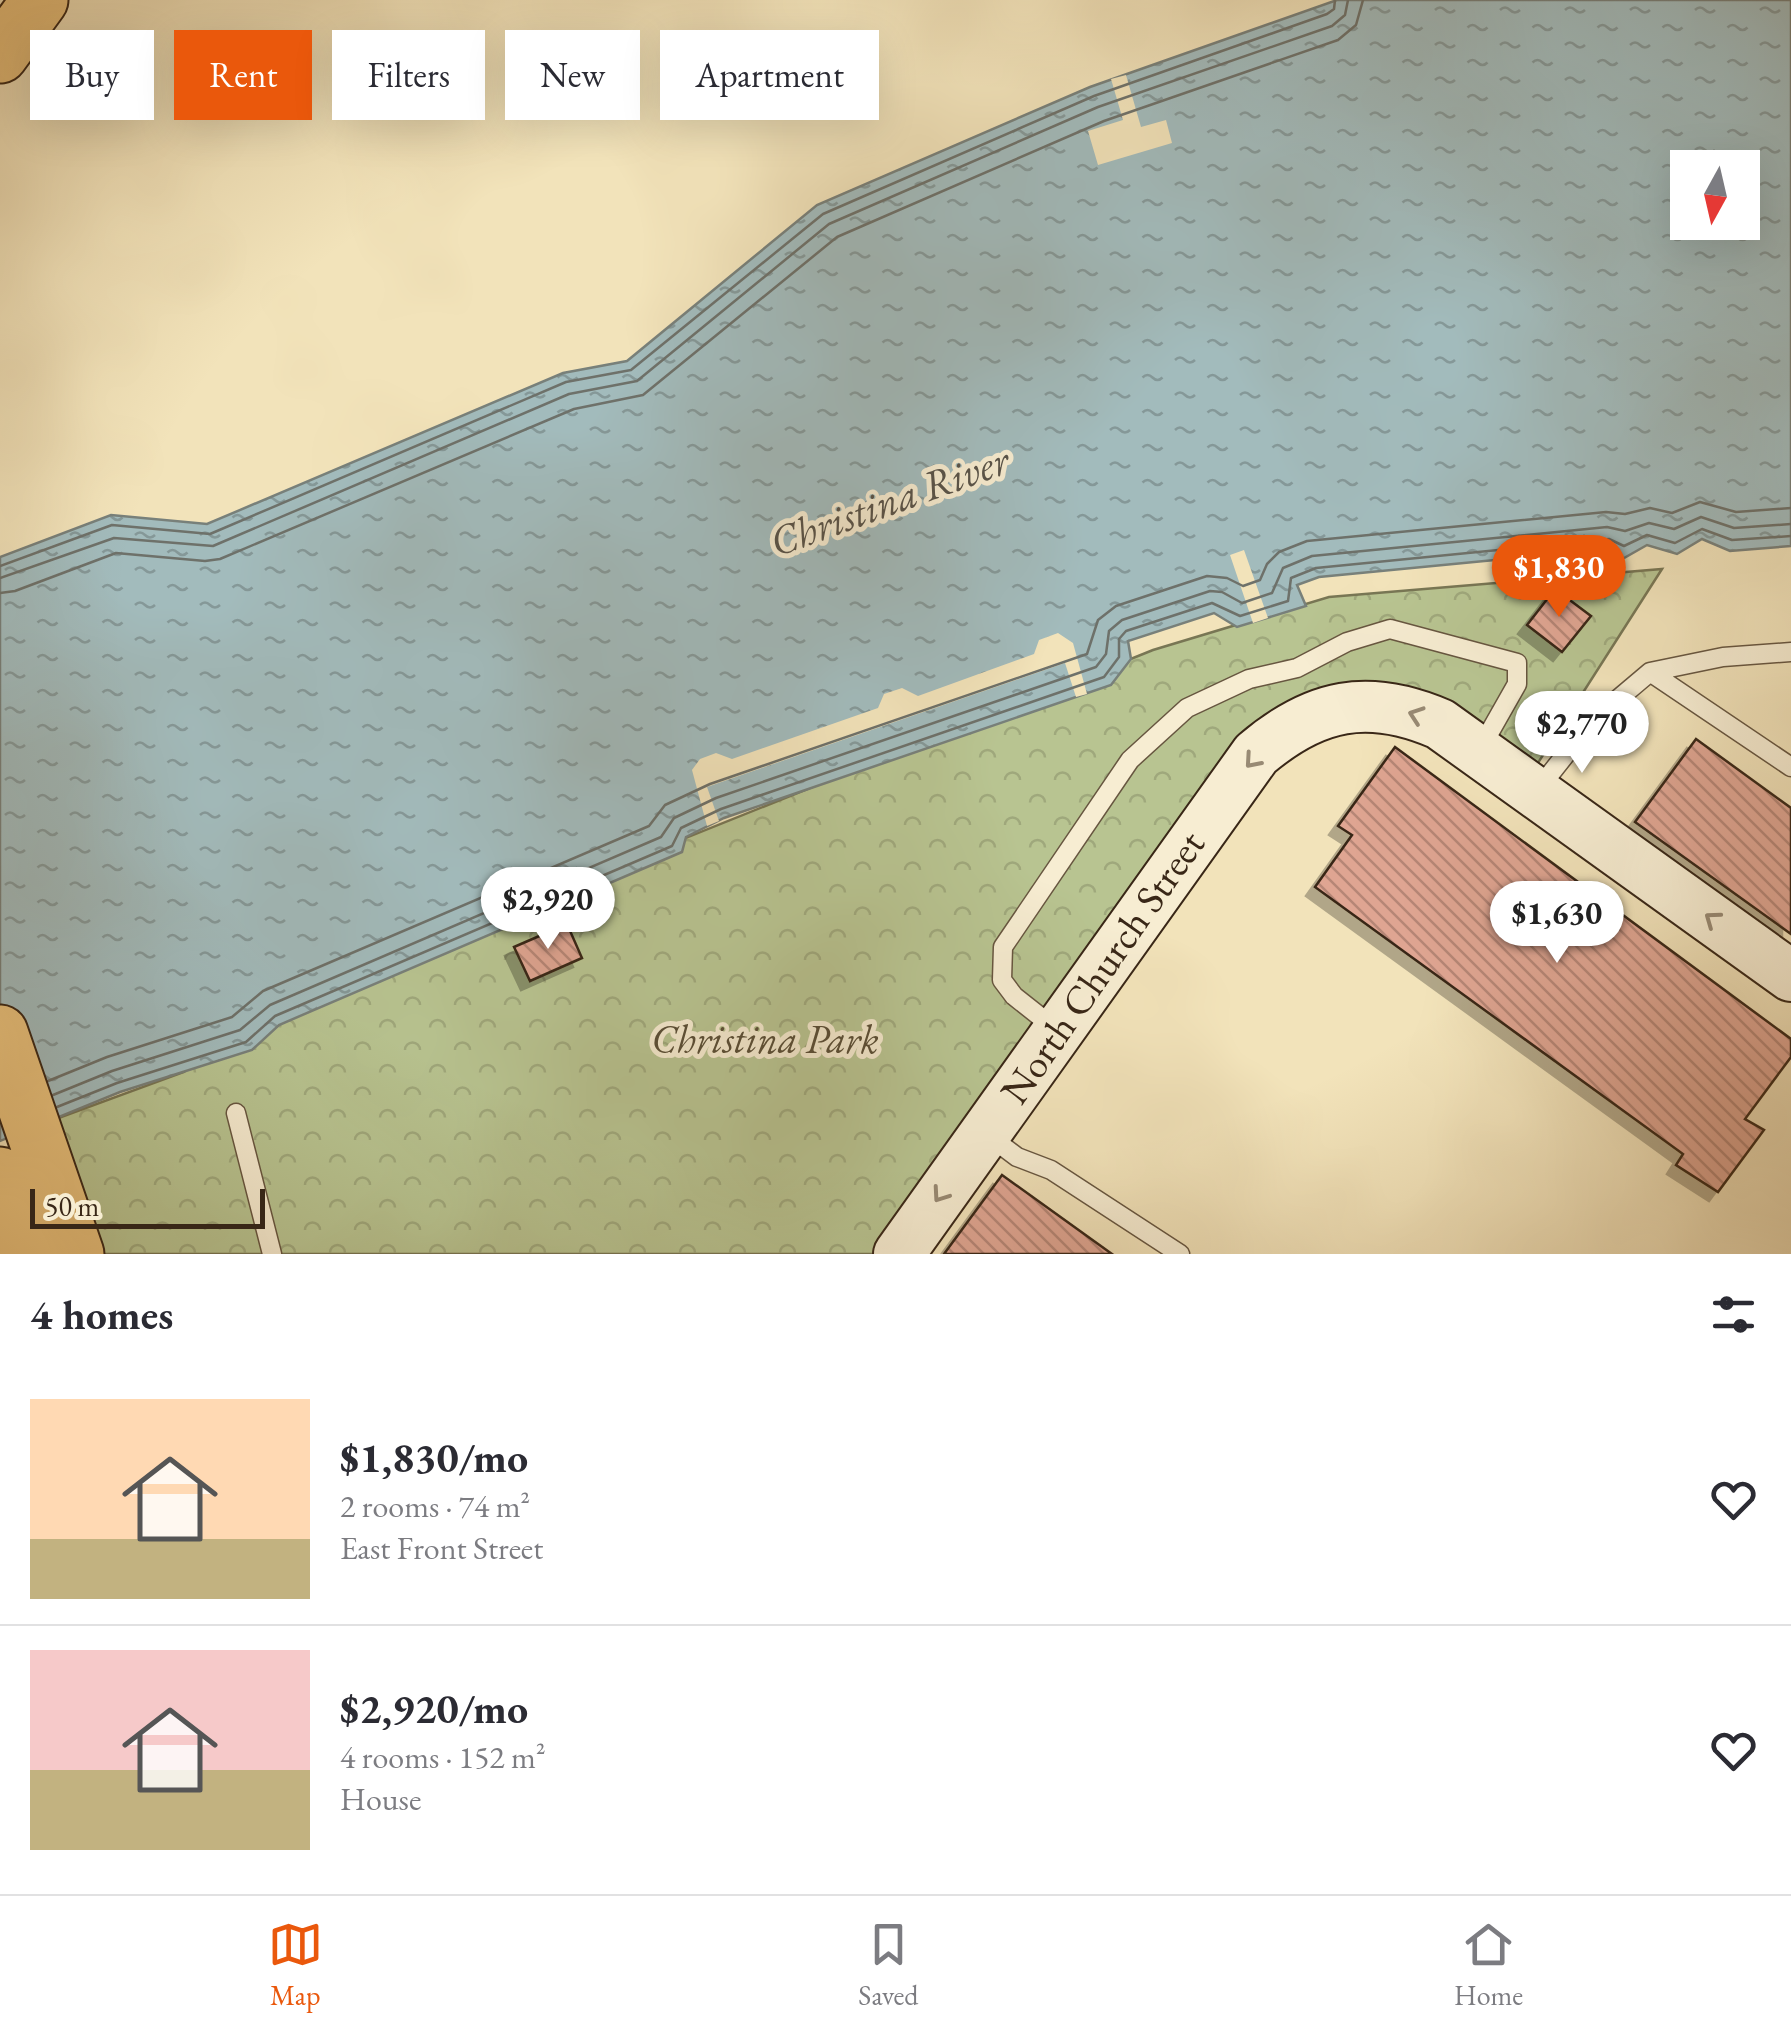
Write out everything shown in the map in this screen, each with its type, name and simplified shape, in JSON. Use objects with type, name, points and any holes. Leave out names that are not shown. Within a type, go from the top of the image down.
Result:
[{"type":"main road","points":[[0,54],[40,0]]},
{"type":"main road","points":[[0,1033],[23,1172],[24,1254]]},
{"type":"main road","points":[[23,1172],[76,1254]]},
{"type":"street","name":"North Church Street","points":[[901,1253],[1256,754],[1302,720],[1332,710],[1390,706],[1440,724],[1479,751]]},
{"type":"street","points":[[1479,751],[1791,976]]},
{"type":"lane","points":[[1057,1030],[1014,996],[1002,980],[1003,947],[1130,760],[1187,708],[1249,679],[1297,668],[1347,642],[1390,629],[1517,663],[1517,684],[1479,751]]},
{"type":"lane","points":[[1536,792],[1592,721],[1650,672],[1723,658],[1791,652]]},
{"type":"lane","points":[[1650,672],[1791,767]]},
{"type":"lane","points":[[236,1113],[272,1254]]},
{"type":"lane","points":[[984,1133],[1017,1157],[1052,1170],[1180,1254]]},
{"type":"green space","name":"Christina Park","points":[[1662,569],[1536,766],[1297,702],[877,1254],[95,1254],[53,1120],[184,1072],[278,1002],[1153,650],[1329,597]]},
{"type":"water","name":"Christina River","points":[[1337,0],[1791,0],[1791,546],[1730,551],[1702,539],[1677,554],[1647,545],[1617,562],[1610,549],[1319,577],[1297,585],[1306,606],[1237,627],[1214,613],[1128,641],[1131,659],[1111,685],[724,818],[686,837],[682,852],[279,1025],[252,1050],[120,1092],[0,1141],[0,557],[111,515],[207,524],[563,373],[627,361],[817,205],[1090,87]]},
{"type":"pier","points":[[1126,75],[1141,127],[1166,120],[1172,143],[1098,165],[1088,131],[1123,120],[1111,79]]},
{"type":"pier","points":[[1244,550],[1268,618],[1253,623],[1230,555]]},
{"type":"pier","points":[[1058,633],[1073,643],[1087,694],[1076,697],[1065,663],[707,787],[719,821],[707,826],[692,770],[700,759],[716,753],[732,759],[878,708],[884,694],[902,688],[918,696],[1034,654],[1039,640]]},
{"type":"building","points":[[1555,589],[1591,616],[1562,652],[1527,625]]},
{"type":"building","points":[[1696,739],[1791,808],[1791,934],[1635,822]]},
{"type":"building","points":[[1395,747],[1791,1039],[1791,1057],[1745,1119],[1764,1130],[1718,1192],[1676,1165],[1683,1154],[1315,887],[1352,835],[1338,826]]},
{"type":"building","points":[[567,924],[582,958],[530,981],[514,947]]},
{"type":"building","points":[[1002,1175],[1112,1254],[944,1254]]}]
